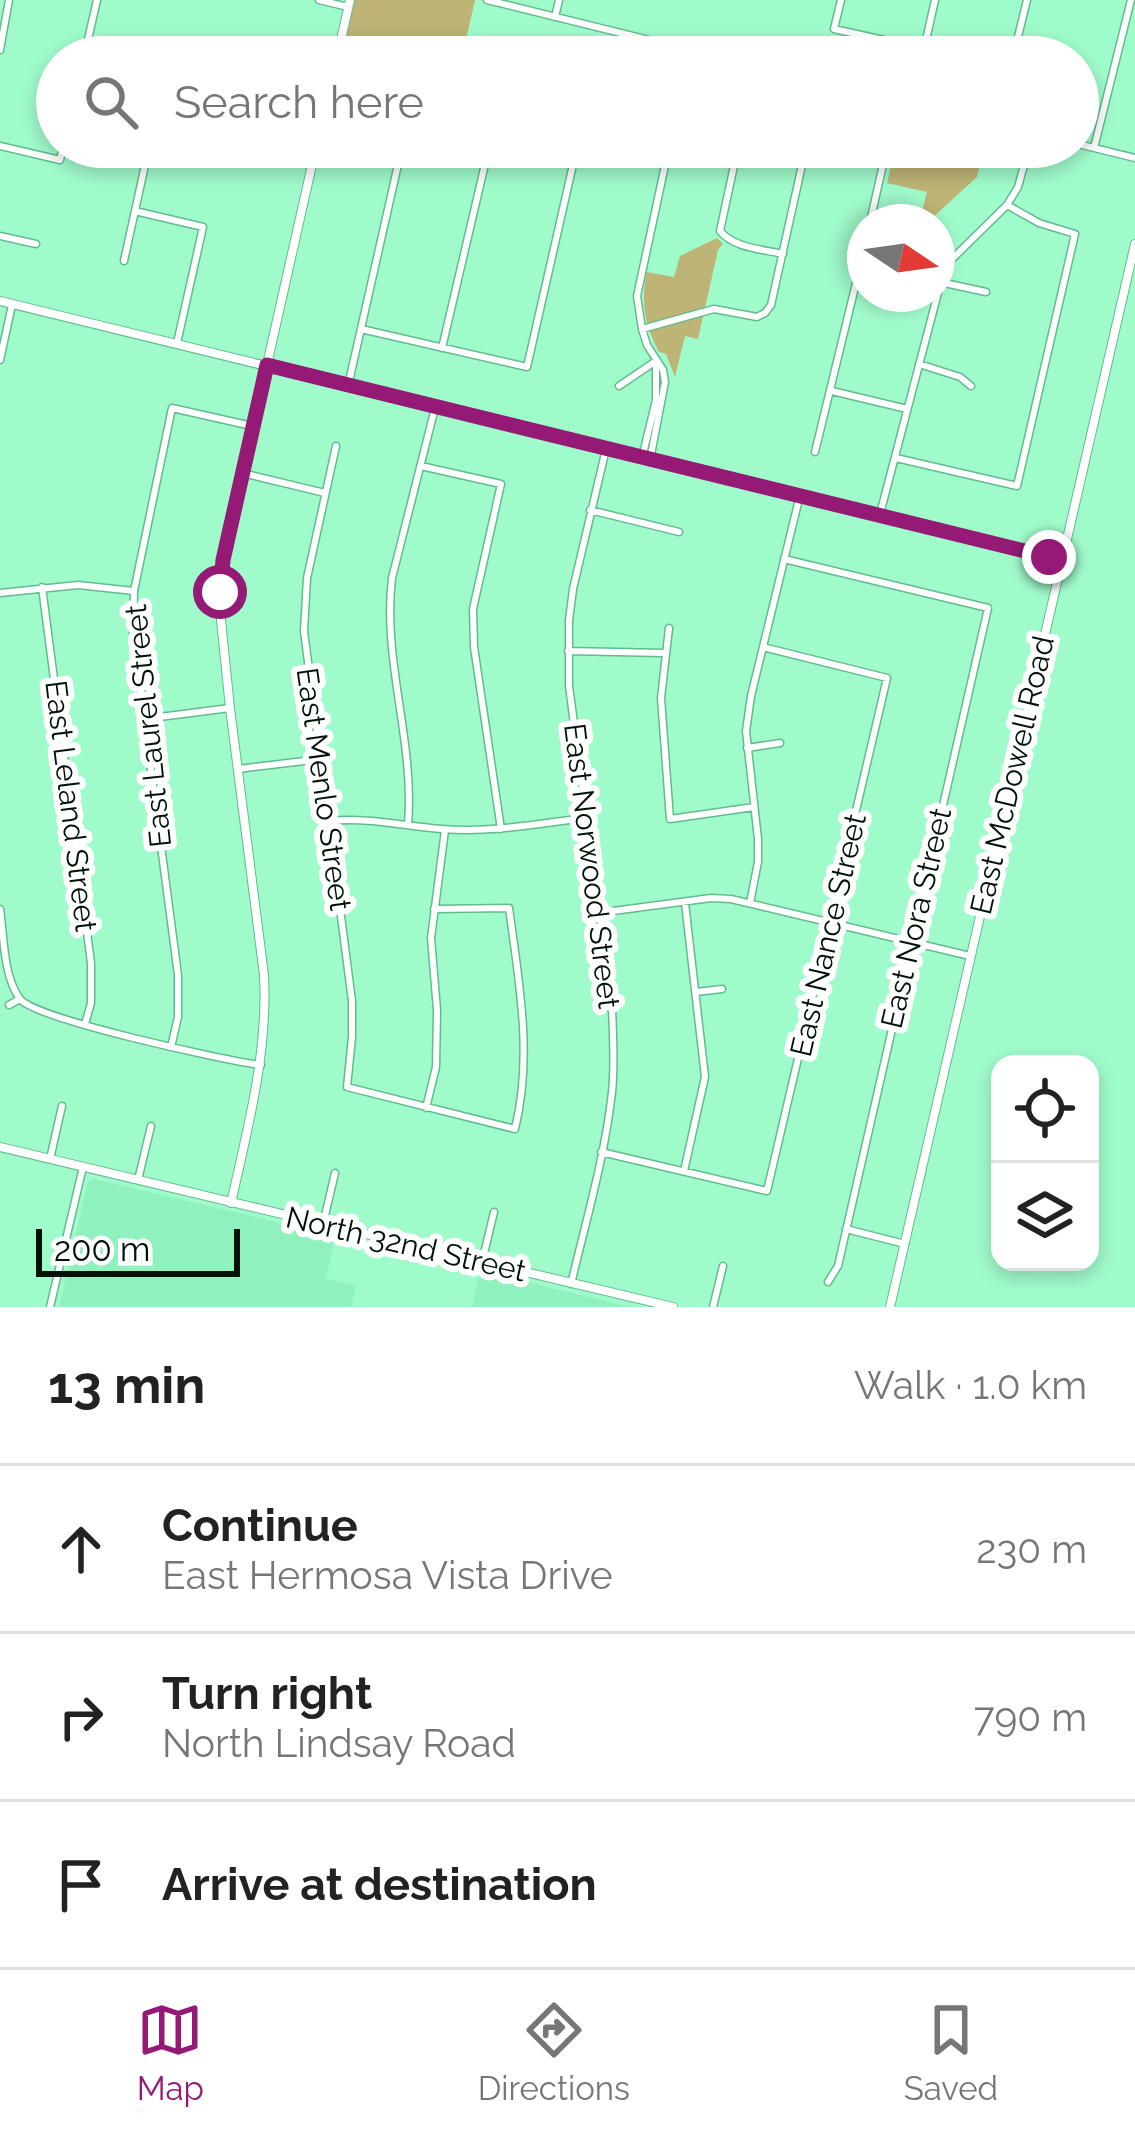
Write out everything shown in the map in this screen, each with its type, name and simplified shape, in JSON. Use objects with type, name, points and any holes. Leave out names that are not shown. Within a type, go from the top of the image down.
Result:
[{"type":"main road","points":[[342,36],[349,3]]},
{"type":"main road","points":[[231,1203],[261,1065],[266,1004],[220,592],[223,560],[311,168]]},
{"type":"main road","name":"East McDowell Road","points":[[890,1307],[1135,244]]},
{"type":"main road","points":[[0,301],[1061,560]]},
{"type":"main road","name":"North 32nd Street","points":[[0,1147],[673,1307]]},
{"type":"street","points":[[0,50],[9,0]]},
{"type":"street","points":[[89,36],[97,0]]},
{"type":"street","points":[[319,0],[349,3]]},
{"type":"street","points":[[487,0],[632,36]]},
{"type":"street","points":[[555,17],[559,0]]},
{"type":"street","points":[[841,0],[834,28],[868,36]]},
{"type":"street","points":[[927,36],[935,0]]},
{"type":"street","points":[[1018,36],[1027,0]]},
{"type":"street","points":[[1099,128],[1131,0]]},
{"type":"street","points":[[0,146],[36,154]]},
{"type":"street","points":[[1099,149],[1135,158]]},
{"type":"street","points":[[124,261],[144,168]]},
{"type":"street","points":[[348,386],[396,168]]},
{"type":"street","points":[[442,348],[484,168]]},
{"type":"street","points":[[361,329],[527,368],[572,168]]},
{"type":"street","points":[[646,459],[656,400],[656,361],[638,312],[640,278],[664,168]]},
{"type":"street","points":[[734,168],[720,231],[735,243],[783,254]]},
{"type":"street","points":[[642,329],[714,309],[757,317],[765,314],[771,305],[801,168]]},
{"type":"street","points":[[874,204],[882,168]]},
{"type":"street","points":[[955,254],[1007,206],[1023,168]]},
{"type":"street","points":[[896,458],[1017,486],[1075,234],[1007,206]]},
{"type":"street","points":[[135,211],[202,227],[177,343]]},
{"type":"street","points":[[0,236],[36,244]]},
{"type":"street","points":[[955,285],[986,292]]},
{"type":"street","points":[[0,360],[13,304]]},
{"type":"street","points":[[815,452],[850,312]]},
{"type":"street","points":[[880,514],[932,312]]},
{"type":"street","points":[[619,386],[656,361]]},
{"type":"street","points":[[919,364],[960,377],[970,386]]},
{"type":"street","points":[[832,391],[907,410]]},
{"type":"street","name":"East Laurel Street","points":[[171,1047],[178,1017],[178,975],[133,633],[134,591],[172,408],[253,426]]},
{"type":"street","points":[[407,824],[409,789],[389,638],[389,604],[435,408]]},
{"type":"street","name":"East Menlo Street","points":[[336,446],[304,612],[352,1001],[347,1087],[425,1108]]},
{"type":"street","name":"East Norwood Street","points":[[571,1284],[601,1152],[614,1055],[612,1008],[568,686],[573,589],[606,449]]},
{"type":"street","points":[[421,466],[501,484],[473,609],[474,647],[501,829]]},
{"type":"street","points":[[242,473],[325,493]]},
{"type":"street","points":[[750,903],[758,862],[748,712],[800,495]]},
{"type":"street","points":[[590,510],[680,532]]},
{"type":"street","name":"East Nora Street","points":[[784,559],[988,608],[838,1266],[828,1282]]},
{"type":"street","points":[[0,593],[79,585],[134,591]]},
{"type":"street","name":"East Leland Street","points":[[42,587],[91,963],[91,1003],[85,1024]]},
{"type":"street","points":[[669,628],[661,698],[670,819],[754,807]]},
{"type":"street","name":"East Nance Street","points":[[684,1171],[767,1191],[887,678],[763,647]]},
{"type":"street","points":[[568,651],[664,653]]},
{"type":"street","points":[[144,718],[230,708]]},
{"type":"street","points":[[747,748],[780,743]]},
{"type":"street","points":[[238,769],[321,759]]},
{"type":"street","points":[[329,821],[376,820],[445,830],[501,829],[584,818]]},
{"type":"street","points":[[434,909],[509,908],[524,1027],[524,1070],[515,1129],[425,1108],[436,1067],[437,1010],[431,963],[434,909],[445,830]]},
{"type":"street","points":[[598,913],[711,898],[750,903],[970,956]]},
{"type":"street","points":[[601,1152],[684,1171],[705,1077],[685,903]]},
{"type":"street","points":[[0,909],[9,970],[20,999],[38,1012],[261,1065]]},
{"type":"street","points":[[696,992],[722,989]]},
{"type":"street","points":[[10,1005],[20,999]]},
{"type":"street","points":[[50,1159],[62,1106]]},
{"type":"street","points":[[138,1180],[151,1126]]},
{"type":"street","points":[[50,1307],[83,1167]]},
{"type":"street","points":[[323,1225],[335,1173]]},
{"type":"street","points":[[482,1262],[494,1212]]},
{"type":"street","points":[[846,1229],[905,1244]]},
{"type":"street","points":[[713,1307],[723,1266]]},
{"type":"shaded area","points":[[350,0],[475,0],[467,36],[342,36]]},
{"type":"shaded area","points":[[890,168],[979,168],[977,177],[947,204],[924,204],[927,192],[887,183]]},
{"type":"shaded area","points":[[717,238],[723,244],[698,339],[685,336],[675,377],[647,323],[647,272],[674,277],[680,256]]},
{"type":"shaded area","points":[[94,1179],[335,1236],[326,1278],[356,1286],[351,1307],[59,1307],[88,1182]]},
{"type":"shaded area","points":[[480,1271],[631,1307],[472,1307]]},
{"type":"route","points":[[220,592],[267,365],[1049,557]]}]
